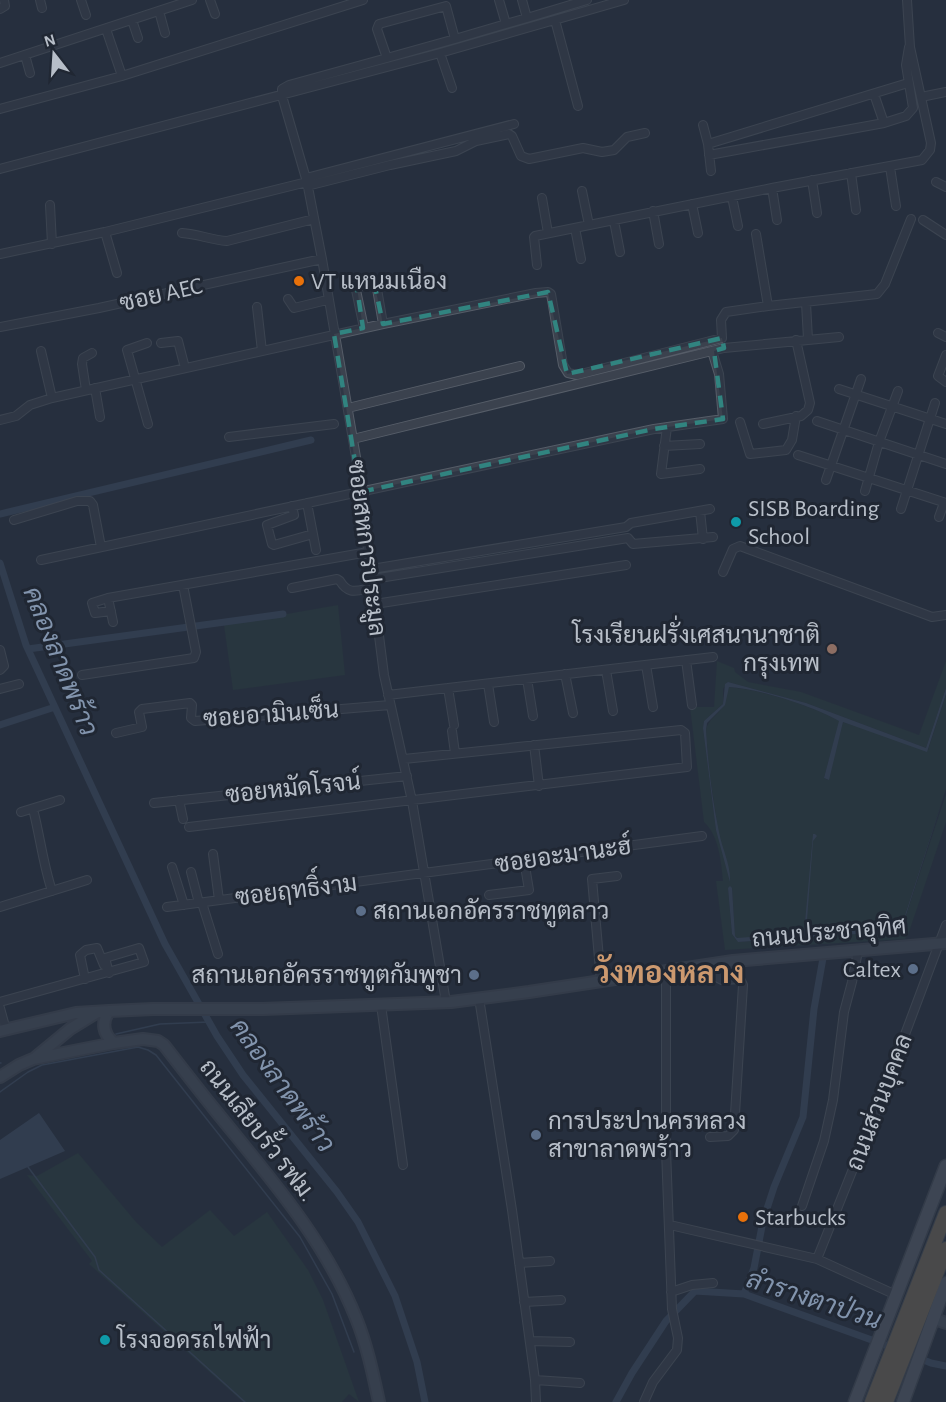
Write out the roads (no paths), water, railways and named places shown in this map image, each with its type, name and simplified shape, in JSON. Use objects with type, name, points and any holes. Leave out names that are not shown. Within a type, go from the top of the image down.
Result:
[{"type":"highway","points":[[872,1402],[946,1213]]},
{"type":"highway","points":[[886,1402],[946,1249]]},
{"type":"main road","name":"ถนนประชาอุทิศ","points":[[3,1031],[76,1013],[104,1011],[251,1010],[446,1002],[715,963],[943,944]]},
{"type":"main road","points":[[33,1059],[70,1029],[104,1011],[104,1028],[107,1036],[114,1043]]},
{"type":"main road","name":"ถนนเลียบรั้ว รฟม.","points":[[0,1077],[33,1059],[114,1043],[142,1038],[164,1045],[307,1225],[332,1268],[357,1320],[371,1365],[379,1402]]},
{"type":"main road","points":[[855,1402],[946,1166]]},
{"type":"main road","points":[[903,1402],[946,1283]]},
{"type":"main road","points":[[932,1318],[946,1323]]},
{"type":"street","points":[[0,9],[4,6],[4,0]]},
{"type":"street","points":[[81,0],[86,15]]},
{"type":"street","points":[[0,63],[192,0]]},
{"type":"street","points":[[210,0],[215,14]]},
{"type":"street","points":[[0,109],[123,76],[363,0]]},
{"type":"street","points":[[499,0],[506,24]]},
{"type":"street","points":[[522,0],[527,18]]},
{"type":"street","points":[[282,96],[282,89],[289,85],[587,0]]},
{"type":"street","points":[[0,169],[282,96],[624,0]]},
{"type":"street","points":[[537,265],[534,237],[653,211],[922,160],[930,150],[931,142],[909,46],[907,0]]},
{"type":"street","points":[[387,58],[377,29],[379,24],[443,5],[447,9],[455,39]]},
{"type":"street","points":[[159,11],[165,33]]},
{"type":"street","points":[[132,20],[138,39]]},
{"type":"street","points":[[555,21],[578,106]]},
{"type":"street","points":[[106,29],[123,76]]},
{"type":"street","points":[[709,155],[884,123],[906,116],[914,108],[906,65],[909,46]]},
{"type":"street","points":[[440,53],[452,88]]},
{"type":"street","points":[[25,55],[30,73]]},
{"type":"street","points":[[708,144],[908,83]]},
{"type":"street","points":[[921,97],[946,92]]},
{"type":"street","points":[[874,94],[884,123]]},
{"type":"street","name":"ซอยสหการประมูล","points":[[282,96],[314,219],[353,439],[388,695],[412,801],[446,1002]]},
{"type":"street","points":[[0,254],[105,232],[306,182],[514,124]]},
{"type":"street","points":[[703,124],[711,171]]},
{"type":"street","points":[[306,182],[456,151],[476,141],[502,135],[512,136],[521,156],[530,159],[583,148],[602,153],[614,150],[627,137],[645,133]]},
{"type":"street","points":[[890,167],[896,206]]},
{"type":"street","points":[[851,173],[856,210]]},
{"type":"street","points":[[812,180],[817,213]]},
{"type":"street","points":[[936,182],[946,187]]},
{"type":"street","points":[[772,188],[777,220]]},
{"type":"street","points":[[582,191],[589,225]]},
{"type":"street","points":[[732,197],[738,226]]},
{"type":"street","points":[[542,198],[549,233]]},
{"type":"street","points":[[692,204],[698,233]]},
{"type":"street","points":[[50,205],[52,244]]},
{"type":"street","points":[[653,211],[659,244]]},
{"type":"street","points":[[182,234],[195,234],[226,241],[314,219]]},
{"type":"street","points":[[724,348],[721,320],[726,312],[877,294],[885,284],[911,219]]},
{"type":"street","points":[[923,220],[946,235]]},
{"type":"street","points":[[614,221],[620,252]]},
{"type":"street","points":[[575,228],[581,259]]},
{"type":"street","points":[[105,232],[117,273]]},
{"type":"street","points":[[756,234],[768,306]]},
{"type":"street","name":"ซอย AEC","points":[[0,327],[99,308],[321,259]]},
{"type":"street","points":[[364,328],[356,290],[359,286],[376,283],[383,324]]},
{"type":"street","points":[[0,420],[19,415],[30,405],[52,398],[334,334],[520,295],[548,292],[551,294],[563,365],[568,373],[577,375],[722,338]]},
{"type":"street","points":[[288,299],[294,308],[327,300]]},
{"type":"street","points":[[807,303],[808,339]]},
{"type":"street","points":[[257,307],[262,351]]},
{"type":"street","points":[[353,439],[724,348],[839,337]]},
{"type":"street","points":[[763,424],[806,413],[810,403],[796,340]]},
{"type":"street","points":[[161,343],[178,341],[185,368]]},
{"type":"street","points":[[147,343],[127,350],[148,424]]},
{"type":"street","points":[[41,351],[52,398]]},
{"type":"street","points":[[41,560],[667,427],[723,419],[719,374],[712,351]]},
{"type":"street","points":[[86,390],[82,364],[84,358],[92,353]]},
{"type":"street","points":[[946,354],[938,376],[946,382]]},
{"type":"street","points":[[348,408],[520,366]]},
{"type":"street","points":[[826,480],[861,378]]},
{"type":"street","points":[[95,388],[100,417]]},
{"type":"street","points":[[839,389],[946,424]]},
{"type":"street","points":[[865,491],[879,442],[898,391]]},
{"type":"street","points":[[901,508],[935,403]]},
{"type":"street","points":[[740,422],[750,454],[786,450],[792,440],[796,416]]},
{"type":"street","points":[[817,421],[946,464]]},
{"type":"street","points":[[229,437],[334,424]]},
{"type":"street","points":[[667,427],[660,474],[700,469]]},
{"type":"street","points":[[664,446],[700,444]]},
{"type":"street","points":[[798,456],[945,503],[939,517]]},
{"type":"street","points":[[14,520],[77,501],[90,501],[93,505],[101,547]]},
{"type":"street","points":[[307,503],[316,550]]},
{"type":"street","points":[[292,506],[294,515],[267,525],[272,544],[313,534]]},
{"type":"street","points":[[372,569],[626,527],[631,523],[710,509]]},
{"type":"street","points":[[700,511],[703,539]]},
{"type":"street","points":[[626,527],[628,538],[633,544],[713,537]]},
{"type":"street","points":[[292,588],[337,579],[350,591],[409,574],[628,538]]},
{"type":"street","points":[[546,541],[549,551]]},
{"type":"street","points":[[723,572],[733,549],[740,546],[932,617],[946,615]]},
{"type":"street","points":[[111,611],[96,614],[92,604],[108,598],[368,552]]},
{"type":"street","points":[[458,556],[460,565]]},
{"type":"street","points":[[407,564],[409,574]]},
{"type":"street","points":[[375,604],[626,565]]},
{"type":"street","points":[[82,675],[193,658],[196,652],[183,585]]},
{"type":"street","points":[[108,598],[113,622]]},
{"type":"street","points":[[0,650],[4,666],[0,670]]},
{"type":"street","points":[[388,695],[712,657]]},
{"type":"street","points":[[686,660],[692,705]]},
{"type":"street","points":[[646,665],[653,707]]},
{"type":"street","points":[[606,670],[613,711]]},
{"type":"street","points":[[566,674],[573,713]]},
{"type":"street","points":[[527,679],[533,716]]},
{"type":"street","points":[[0,689],[19,684]]},
{"type":"street","points":[[488,684],[494,722]]},
{"type":"street","points":[[448,688],[455,753]]},
{"type":"street","name":"ซอยอามินเซ็น","points":[[116,733],[142,726],[139,712],[142,709],[190,703],[192,705],[191,718],[195,721],[390,705]]},
{"type":"street","points":[[189,827],[686,768],[685,733],[681,730],[404,759]]},
{"type":"street","points":[[534,745],[539,786]]},
{"type":"street","name":"ซอยหมัดโรจน์","points":[[154,803],[407,776]]},
{"type":"street","points":[[21,812],[60,800]]},
{"type":"street","points":[[180,800],[183,819]]},
{"type":"street","points":[[33,809],[42,861],[52,891]]},
{"type":"street","name":"ซอยอะมานะฮ์","points":[[425,873],[702,836]]},
{"type":"street","points":[[213,854],[219,900]]},
{"type":"street","points":[[489,895],[529,890],[524,860]]},
{"type":"street","points":[[172,867],[184,905]]},
{"type":"street","points":[[191,872],[218,954]]},
{"type":"street","name":"ซอยฤทธิ์งาม","points":[[167,907],[425,873]]},
{"type":"street","points":[[601,981],[592,879],[617,876]]},
{"type":"street","points":[[0,907],[87,880]]},
{"type":"street","name":"ถนนส่วนบุคคล","points":[[817,1259],[943,944],[946,925]]},
{"type":"street","points":[[85,979],[80,955],[86,950],[97,948],[108,973]]},
{"type":"street","points":[[0,1002],[108,973],[144,962],[140,948],[105,958],[108,973]]},
{"type":"street","points":[[802,1206],[824,1140],[833,1101],[844,1012],[858,951]]},
{"type":"street","points":[[710,1137],[728,1137],[734,1128],[743,985],[738,979],[718,978],[715,963]]},
{"type":"street","points":[[644,1402],[653,1382],[677,1350],[678,1338],[671,1292],[666,1150],[666,970]]},
{"type":"street","points":[[479,998],[519,1263],[536,1402]]},
{"type":"street","points":[[381,1005],[403,1165]]},
{"type":"street","points":[[0,1008],[3,1031]]},
{"type":"street","points":[[670,1225],[817,1259],[896,1295]]},
{"type":"street","points":[[519,1263],[550,1260]]},
{"type":"street","points":[[671,1292],[692,1285],[713,1283]]},
{"type":"street","points":[[524,1302],[561,1300]]},
{"type":"street","points":[[530,1341],[570,1342]]},
{"type":"street","points":[[535,1380],[580,1383]]},
{"type":"water","points":[[728,682],[806,703],[926,748],[946,688],[946,694],[927,752],[843,722],[829,780],[824,778],[839,721],[786,699],[729,687],[725,705],[707,723],[706,730],[714,806],[730,882],[716,830],[703,728],[704,721],[723,704],[725,684]]},
{"type":"water","points":[[946,789],[902,931],[738,942],[732,934],[728,888],[730,886],[737,938],[804,933],[813,834],[817,836],[813,841],[806,933],[901,928]]},
{"type":"water","points":[[39,1113],[65,1151],[0,1179],[0,1140]]},
{"type":"waterway","points":[[0,514],[311,440]]},
{"type":"waterway","name":"คลองลาดพร้าว","points":[[0,563],[26,645],[165,944],[217,1036],[243,1075],[337,1192],[358,1222],[395,1296],[417,1362],[425,1402]]},
{"type":"waterway","points":[[28,649],[283,614]]},
{"type":"waterway","points":[[0,725],[55,707]]},
{"type":"waterway","points":[[744,1294],[754,1268],[763,1221],[774,1187],[803,1117],[814,1009],[823,958]]},
{"type":"waterway","points":[[116,1034],[160,1024],[209,1022]]},
{"type":"waterway","points":[[0,1092],[42,1065],[138,1047],[156,1055],[300,1237],[332,1294],[354,1352]]},
{"type":"waterway","points":[[28,1167],[95,1257],[99,1270],[245,1402]]},
{"type":"waterway","name":"ลำรางตาป่วน","points":[[616,1402],[666,1321],[695,1291],[744,1294],[894,1348]]},
{"type":"waterway","name":"ลำรางตาป่วน","points":[[904,1352],[931,1363],[946,1366]]},
{"type":"place","name":"VT แหนมเนือง","points":[[299,281]]},
{"type":"place","name":"SISB Boarding School","points":[[736,522]]},
{"type":"place","name":"โรงเรียนฝรั่งเศสนานาชาติ กรุงเทพ","points":[[832,649]]},
{"type":"place","name":"สถานเอกอัครราชทูตลาว","points":[[361,911]]},
{"type":"place","name":"Caltex","points":[[913,969]]},
{"type":"place","name":"สถานเอกอัครราชทูตกัมพูชา","points":[[474,975]]},
{"type":"place","name":"การประปานครหลวง สาขาลาดพร้าว","points":[[536,1135]]},
{"type":"place","name":"Starbucks","points":[[743,1217]]},
{"type":"place","name":"โรงจอดรถไฟฟ้า","points":[[105,1340]]},
{"type":"district","name":"วังทองหลาง","points":[[669,973]]}]
